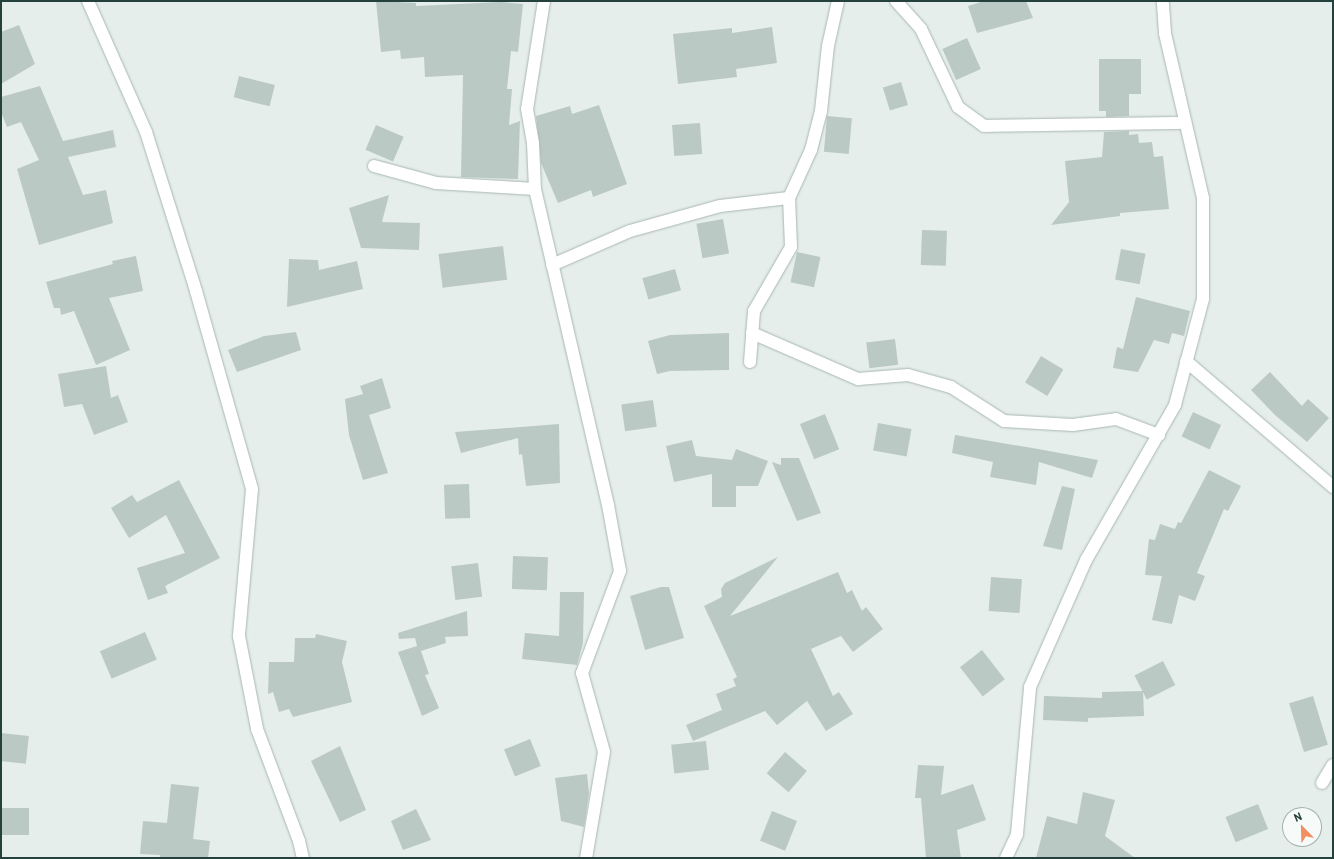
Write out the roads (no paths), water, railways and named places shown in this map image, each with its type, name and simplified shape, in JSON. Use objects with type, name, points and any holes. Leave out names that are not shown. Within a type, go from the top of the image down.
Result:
[{"type":"street","points":[[88,1],[146,132],[196,292],[252,489],[239,636],[258,730],[299,841],[303,858]]},
{"type":"street","points":[[544,1],[527,109],[533,143],[535,189],[608,505],[620,571],[582,673],[604,752],[586,858]]},
{"type":"street","points":[[750,362],[754,311],[791,247],[789,198],[811,150],[821,111],[828,46],[838,1]]},
{"type":"street","points":[[896,1],[921,29],[958,107],[984,126],[1184,123]]},
{"type":"street","points":[[1006,858],[1017,834],[1030,687],[1086,560],[1175,405],[1203,299],[1203,198],[1184,123],[1165,32],[1163,1]]},
{"type":"street","points":[[374,166],[436,183],[535,189]]},
{"type":"street","points":[[552,264],[630,231],[720,206],[789,198]]},
{"type":"street","points":[[752,333],[858,379],[908,375],[951,386],[1004,421],[1073,425],[1116,419],[1159,435]]},
{"type":"street","points":[[1186,361],[1333,487]]},
{"type":"street","points":[[1322,783],[1333,765]]}]
